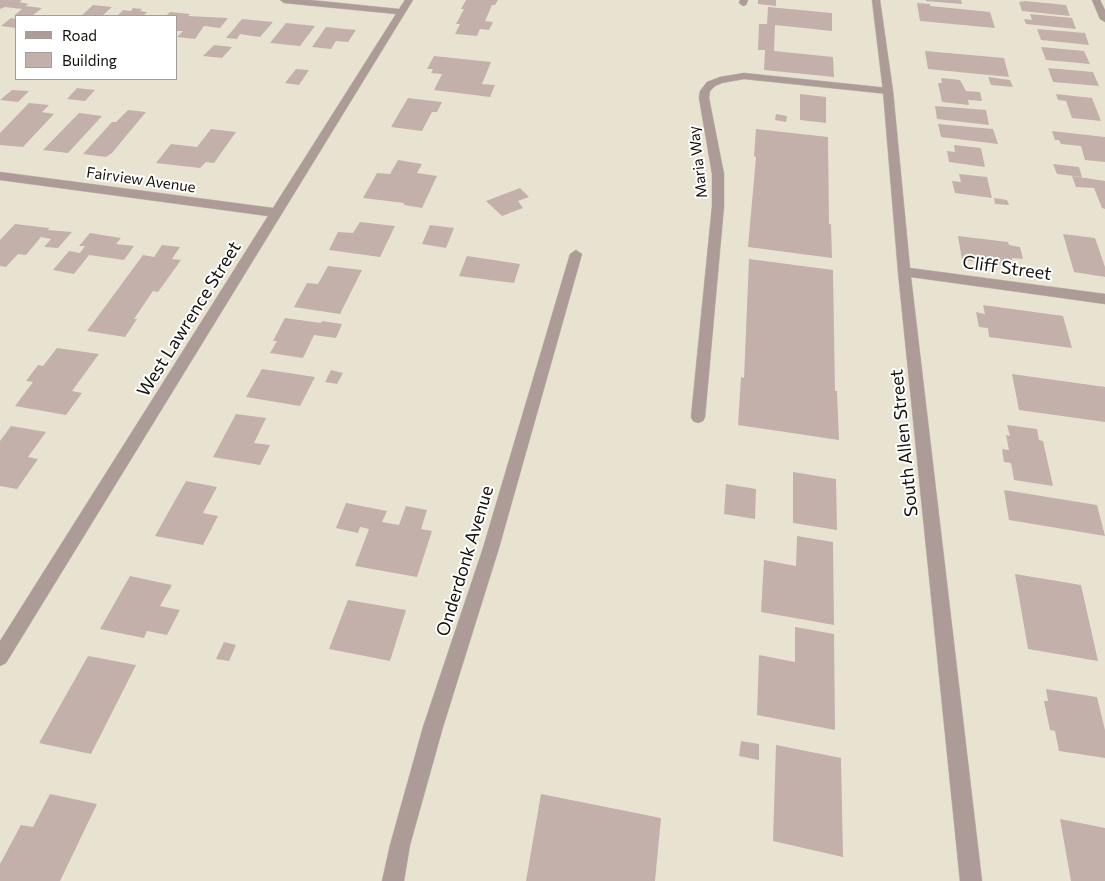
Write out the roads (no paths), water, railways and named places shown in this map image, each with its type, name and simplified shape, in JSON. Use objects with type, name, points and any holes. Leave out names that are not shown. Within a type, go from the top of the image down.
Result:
[{"type":"street","points":[[284,0],[401,12]]},
{"type":"street","name":"West Lawrence Street","points":[[0,657],[409,0]]},
{"type":"street","name":"South Allen Street","points":[[876,0],[888,91],[904,272],[972,881]]},
{"type":"street","points":[[1096,0],[1105,19]]},
{"type":"street","name":"Maria Way","points":[[698,417],[718,206],[718,174],[704,98],[705,91],[711,84],[720,80],[744,76],[888,91]]},
{"type":"street","name":"Fairview Avenue","points":[[0,176],[278,213]]},
{"type":"street","name":"Onderdonk Avenue","points":[[393,881],[400,845],[433,727],[492,548],[576,254]]},
{"type":"street","name":"Cliff Street","points":[[904,272],[1105,299]]}]
